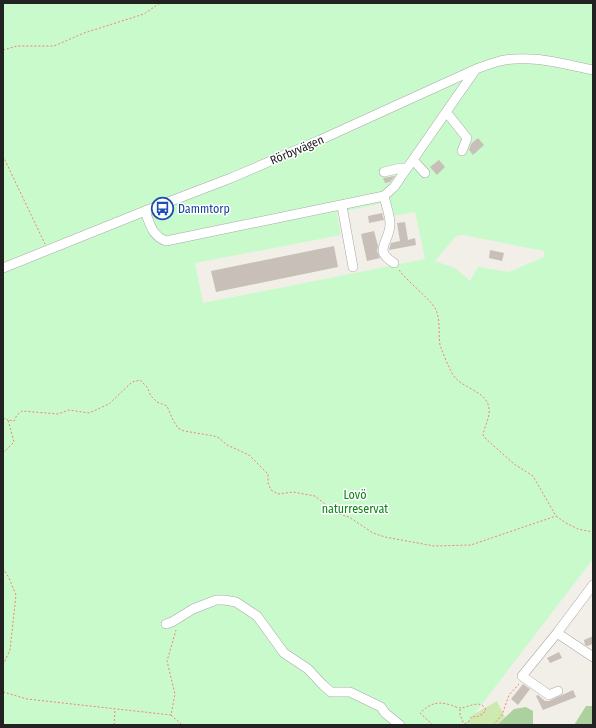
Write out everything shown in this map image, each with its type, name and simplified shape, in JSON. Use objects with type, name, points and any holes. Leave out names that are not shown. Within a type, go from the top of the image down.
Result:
[{"type":"street","name":"Rörbyvägen","points":[[3,268],[232,178],[476,69],[499,61],[520,58],[543,60],[593,70]]},
{"type":"street","points":[[145,211],[155,235],[166,240],[342,206],[384,196],[394,187],[447,113],[476,69]]},
{"type":"street","points":[[447,113],[467,138],[462,151]]},
{"type":"street","points":[[413,160],[425,173]]},
{"type":"street","points":[[384,172],[407,168]]},
{"type":"street","points":[[384,196],[390,226],[383,245],[383,252],[387,259],[394,263]]},
{"type":"street","points":[[342,206],[353,267]]},
{"type":"street","points":[[558,691],[549,695],[522,676],[593,585]]},
{"type":"street","points":[[169,623],[193,609],[216,600],[236,602],[257,616],[284,653],[308,669],[331,692],[350,692],[381,707],[385,713],[400,725]]},
{"type":"street","points":[[557,633],[593,656]]},
{"type":"path","points":[[3,50],[17,46],[54,46],[84,33],[144,14],[160,3]]},
{"type":"path","points":[[3,156],[48,250]]},
{"type":"path","points":[[394,263],[406,279],[434,307],[438,318],[440,345],[452,373],[456,378],[483,396],[487,402],[490,410],[483,435],[485,438],[514,464],[532,476],[556,516],[578,529],[593,532]]},
{"type":"path","points":[[3,418],[14,421],[17,415],[22,411],[58,414],[69,410],[89,413],[109,404],[132,382],[140,380],[147,387],[151,396],[157,402],[167,406],[172,420],[178,428],[184,431],[214,436],[219,438],[227,445],[249,455],[268,474],[268,483],[272,490],[278,494],[294,492],[315,496],[336,513],[349,517],[373,533],[434,546],[471,544],[556,516]]},
{"type":"path","points":[[3,453],[14,442],[8,420]]},
{"type":"path","points":[[3,568],[10,578],[16,595],[10,650],[3,665]]},
{"type":"path","points":[[169,623],[176,627],[166,662],[175,694],[171,715]]},
{"type":"path","points":[[493,725],[502,715],[509,695],[518,685],[522,676]]},
{"type":"path","points":[[3,692],[27,699],[171,715],[182,725]]},
{"type":"path","points":[[433,725],[420,713],[431,704],[441,702],[460,708],[474,704],[483,705],[486,710],[483,714],[476,717],[472,716],[469,721],[463,725],[460,715],[460,708]]},
{"type":"path","points":[[114,725],[115,708]]},
{"type":"green space","name":"Lovö naturreservat","points":[[3,3],[593,3],[593,559],[466,725],[3,725]],"holes":[[[388,202],[392,216],[415,212],[425,259],[203,303],[195,263],[341,235],[337,213]],[[463,235],[544,251],[544,257],[509,272],[478,267],[470,281],[455,268],[435,261],[456,236]]]},
{"type":"green space","points":[[497,701],[505,717],[497,725],[455,725]]},
{"type":"green space","points":[[586,706],[593,706],[593,725],[574,725]]},
{"type":"green space","points":[[526,707],[533,711],[534,725],[497,725],[514,709]]},
{"type":"building","points":[[478,138],[484,145],[473,155],[469,150],[471,144]]},
{"type":"building","points":[[439,160],[445,167],[437,175],[430,167]]},
{"type":"building","points":[[395,176],[390,182],[385,183],[383,178]]},
{"type":"building","points":[[382,213],[384,220],[369,223],[368,216]]},
{"type":"building","points":[[405,222],[408,240],[415,238],[416,245],[389,250],[391,243],[400,241],[397,223]]},
{"type":"building","points":[[374,231],[378,246],[377,251],[380,258],[367,261],[361,234]]},
{"type":"building","points":[[334,246],[338,267],[216,292],[211,271]]},
{"type":"building","points":[[490,250],[504,253],[502,261],[489,258]]},
{"type":"building","points":[[593,636],[593,644],[587,646],[585,645],[584,640]]},
{"type":"building","points":[[559,652],[562,658],[550,663],[547,658]]},
{"type":"building","points":[[523,684],[530,689],[518,705],[511,699]]},
{"type":"building","points":[[573,690],[576,697],[543,710],[536,696],[538,695],[545,701],[549,701]]},
{"type":"place","name":"Dammtorp","points":[[163,209]]}]
